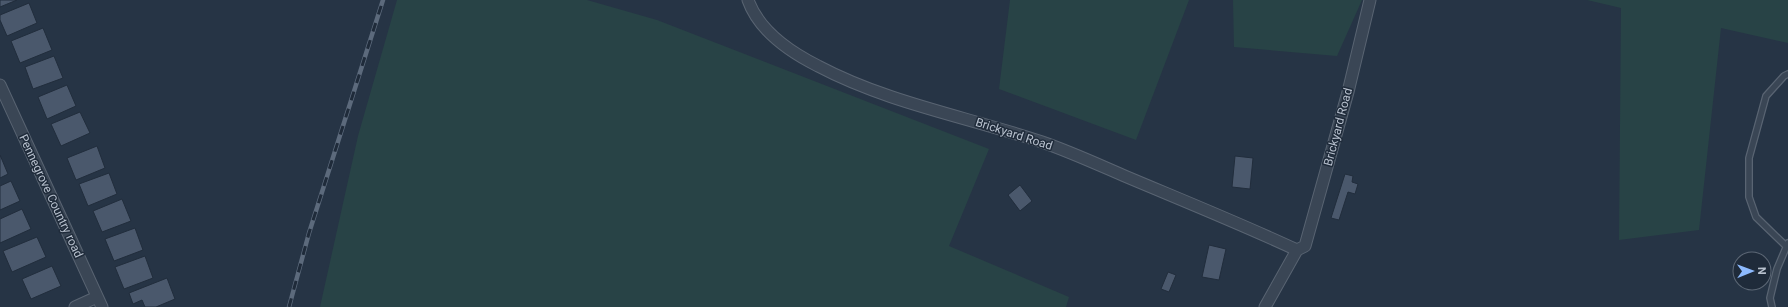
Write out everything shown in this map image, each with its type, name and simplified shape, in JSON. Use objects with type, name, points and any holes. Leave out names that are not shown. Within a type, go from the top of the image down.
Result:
[{"type":"street","name":"Brickyard Road","points":[[748,0],[757,18],[776,40],[818,67],[855,83],[1050,145],[1223,216],[1297,250]]},
{"type":"street","name":"Brickyard Road","points":[[1265,307],[1297,250],[1305,246],[1348,92],[1370,0]]},
{"type":"street","name":"Pennegrove Country road","points":[[0,85],[100,302]]},
{"type":"street","points":[[76,307],[100,302]]},
{"type":"lane","points":[[1772,307],[1770,298],[1777,269],[1787,244],[1756,217],[1749,197],[1749,158],[1766,96],[1784,76],[1788,74]]},
{"type":"green space","points":[[397,0],[587,0],[657,20],[989,149],[949,246],[1069,297],[1066,307],[320,307],[358,136]]},
{"type":"green space","points":[[1010,0],[1189,0],[1136,140],[999,89]]},
{"type":"green space","points":[[1233,0],[1362,0],[1337,56],[1234,47]]},
{"type":"green space","points":[[1587,0],[1788,0],[1788,43],[1721,28],[1699,230],[1619,240],[1621,8]]},
{"type":"building","points":[[0,0],[17,0],[0,7]]},
{"type":"building","points":[[29,3],[37,23],[7,36],[0,20],[0,15]]},
{"type":"building","points":[[43,28],[52,50],[20,63],[11,41]]},
{"type":"building","points":[[54,56],[63,78],[33,89],[25,67]]},
{"type":"building","points":[[67,85],[76,106],[47,119],[38,97]]},
{"type":"building","points":[[80,112],[90,133],[61,146],[51,124]]},
{"type":"building","points":[[97,146],[105,168],[76,180],[67,158]]},
{"type":"building","points":[[0,155],[8,174],[0,178]]},
{"type":"building","points":[[1235,156],[1253,158],[1250,189],[1232,187]]},
{"type":"building","points":[[109,173],[117,194],[88,206],[79,184]]},
{"type":"building","points":[[1345,174],[1353,176],[1352,182],[1358,184],[1355,194],[1348,192],[1339,220],[1331,218]]},
{"type":"building","points":[[11,181],[20,201],[0,210],[0,186]]},
{"type":"building","points":[[1020,185],[1032,201],[1020,211],[1008,195]]},
{"type":"building","points":[[122,199],[131,221],[102,232],[93,211]]},
{"type":"building","points":[[22,209],[31,229],[0,243],[0,219]]},
{"type":"building","points":[[135,228],[143,250],[114,261],[105,239]]},
{"type":"building","points":[[37,237],[46,257],[12,272],[3,251]]},
{"type":"building","points":[[1209,245],[1226,249],[1219,280],[1202,277]]},
{"type":"building","points":[[145,256],[153,278],[124,289],[115,267]]},
{"type":"building","points":[[52,266],[61,286],[31,299],[22,279]]},
{"type":"building","points":[[1168,272],[1176,275],[1169,292],[1161,289]]},
{"type":"building","points":[[167,278],[175,299],[156,307],[145,307],[142,300],[133,304],[129,293]]},
{"type":"railway","points":[[289,307],[309,233],[383,0]]}]
